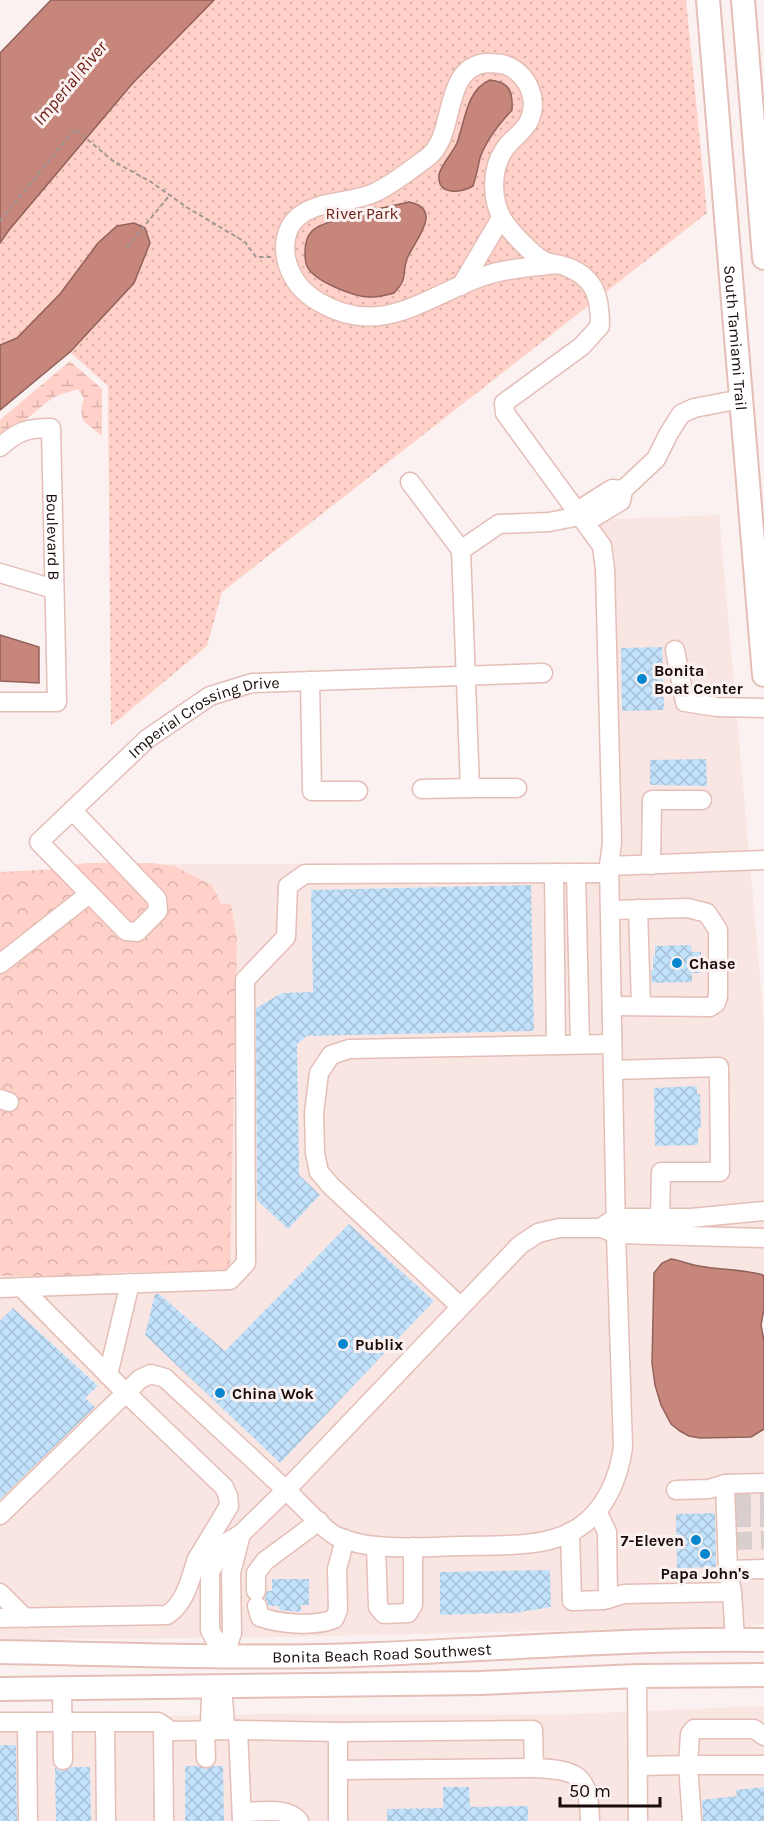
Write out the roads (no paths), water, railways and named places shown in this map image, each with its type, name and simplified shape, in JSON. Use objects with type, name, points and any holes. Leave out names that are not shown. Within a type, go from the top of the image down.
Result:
[{"type":"main road","name":"South Tamiami Trail","points":[[708,0],[764,675]]},
{"type":"main road","points":[[743,0],[764,258]]},
{"type":"main road","name":"Bonita Beach Road Southwest","points":[[0,1652],[224,1657],[379,1654],[624,1641],[764,1640]]},
{"type":"main road","points":[[222,1685],[224,1657]]},
{"type":"main road","name":"Bonita Beach Road Southwest","points":[[0,1689],[480,1683],[637,1676],[764,1676]]},
{"type":"street","points":[[0,1515],[140,1379],[151,1374],[165,1378],[334,1535],[355,1543],[413,1547],[519,1544],[543,1541],[570,1532],[589,1520],[613,1484],[621,1463],[622,1447],[611,1226],[613,1070],[609,869],[612,842],[605,569],[602,546],[505,413],[504,403],[582,346],[600,326],[600,305],[593,287],[584,277],[568,267],[542,260],[515,236],[501,218],[495,200],[494,182],[497,164],[504,150],[530,120],[533,104],[530,87],[521,73],[507,65],[483,63],[471,68],[464,73],[458,84],[433,153],[375,193],[308,210],[296,218],[285,240],[289,269],[294,281],[309,296],[340,312],[369,317],[391,315],[410,309],[485,275],[556,264]]},
{"type":"street","points":[[461,286],[501,218]]},
{"type":"street","points":[[461,549],[499,524],[549,522],[580,516],[596,516],[621,501],[623,490],[656,459],[681,414],[694,408],[741,399]]},
{"type":"street","name":"Boulevard B","points":[[0,447],[19,432],[34,428],[51,428],[57,702],[0,702]]},
{"type":"street","points":[[410,482],[461,549],[470,788]]},
{"type":"street","points":[[0,573],[54,590]]},
{"type":"street","points":[[675,650],[685,702],[717,707],[764,708]]},
{"type":"street","name":"Imperial Crossing Drive","points":[[89,894],[39,842],[147,739],[210,696],[252,683],[543,673]]},
{"type":"street","points":[[310,681],[312,791],[358,791]]},
{"type":"street","points":[[422,789],[517,788]]},
{"type":"street","points":[[651,865],[652,800],[702,800]]},
{"type":"street","points":[[0,964],[89,894],[126,931],[137,932],[158,911],[157,899],[72,810]]},
{"type":"street","points":[[0,1287],[230,1280],[246,1263],[245,980],[286,937],[288,886],[305,874],[576,873],[651,865],[764,860]]},
{"type":"street","points":[[554,873],[556,1045]]},
{"type":"street","points":[[576,873],[580,1044]]},
{"type":"street","points":[[610,910],[688,908],[707,913],[718,930],[718,996],[716,1002],[711,1006],[612,1006]]},
{"type":"street","points":[[638,909],[641,1006]]},
{"type":"street","points":[[461,1307],[331,1186],[319,1172],[315,1153],[314,1113],[319,1073],[331,1055],[349,1049],[612,1044]]},
{"type":"street","points":[[613,1070],[719,1067],[720,1172],[661,1172],[660,1218]]},
{"type":"street","points":[[611,1226],[660,1218],[691,1218],[764,1211]]},
{"type":"street","points":[[205,1562],[227,1542],[241,1534],[286,1490],[520,1245],[538,1233],[559,1228],[611,1226],[764,1238]]},
{"type":"street","points":[[108,1375],[130,1283]]},
{"type":"street","points":[[0,1618],[167,1615],[182,1602],[205,1562],[229,1506],[224,1487],[126,1393],[21,1287]]},
{"type":"street","points":[[728,1505],[764,1483]]},
{"type":"street","points":[[676,1490],[710,1489],[728,1505],[730,1541],[728,1570],[735,1640]]},
{"type":"street","points":[[597,1511],[607,1532],[608,1599]]},
{"type":"street","points":[[319,1521],[265,1561],[256,1573],[260,1617],[275,1622],[324,1623],[334,1619],[338,1610],[337,1569],[345,1539]]},
{"type":"street","points":[[570,1532],[572,1601],[608,1599],[624,1594],[732,1592]]},
{"type":"street","points":[[224,1657],[232,1633],[231,1573],[241,1534]]},
{"type":"street","points":[[376,1546],[378,1607],[384,1614],[408,1613],[413,1605],[413,1547]]},
{"type":"street","points":[[205,1562],[210,1572],[210,1630],[224,1657]]},
{"type":"street","points":[[728,1570],[764,1569]]},
{"type":"street","points":[[0,1593],[25,1618]]},
{"type":"street","points":[[637,1676],[638,1821]]},
{"type":"street","points":[[206,1758],[211,1730],[211,1697],[222,1685]]},
{"type":"street","points":[[62,1689],[63,1760]]},
{"type":"street","points":[[0,1722],[158,1722],[171,1731],[533,1730],[534,1768]]},
{"type":"street","points":[[27,1722],[28,1821]]},
{"type":"street","points":[[105,1722],[106,1821]]},
{"type":"street","points":[[163,1725],[164,1821]]},
{"type":"street","points":[[692,1821],[688,1765],[690,1734],[694,1729],[754,1729],[764,1736]]},
{"type":"street","points":[[238,1730],[242,1816],[284,1812],[295,1815],[299,1821]]},
{"type":"street","points":[[338,1732],[338,1821]]},
{"type":"street","points":[[638,1766],[764,1765]]},
{"type":"street","points":[[338,1770],[560,1769],[576,1774],[585,1785],[590,1803],[590,1821]]},
{"type":"water","name":"Imperial River","points":[[51,0],[214,0],[132,84],[0,243],[0,53]]},
{"type":"water","points":[[490,80],[502,83],[509,89],[512,110],[486,145],[473,186],[457,191],[446,190],[439,182],[440,172],[457,143],[471,99],[482,85]]},
{"type":"water","points":[[409,202],[420,206],[425,211],[426,218],[405,264],[402,283],[394,293],[375,297],[356,295],[326,283],[311,272],[305,261],[305,246],[312,231],[342,218]]},
{"type":"water","points":[[134,223],[145,228],[150,243],[134,283],[70,352],[0,410],[0,345],[17,338],[60,294],[98,243],[117,226]]},
{"type":"water","points":[[0,635],[39,647],[39,683],[0,681]]},
{"type":"water","points":[[671,1259],[763,1275],[764,1309],[761,1325],[764,1341],[764,1429],[751,1437],[700,1438],[689,1436],[671,1424],[661,1405],[652,1363],[654,1273],[662,1263]]},
{"type":"tunnel","points":[[733,1501],[764,1500]]},
{"type":"tunnel","points":[[733,1518],[764,1518]]},
{"type":"tunnel","points":[[734,1541],[764,1540]]},
{"type":"place","name":"Bonita Boat Center","points":[[642,679]]},
{"type":"place","name":"Chase","points":[[677,963]]},
{"type":"place","name":"Publix","points":[[343,1344]]},
{"type":"place","name":"China Wok","points":[[220,1393]]},
{"type":"place","name":"7-Eleven","points":[[696,1540]]},
{"type":"place","name":"Papa John's","points":[[705,1554]]},
{"type":"park label","name":"River Park","points":[[362,213]]}]
